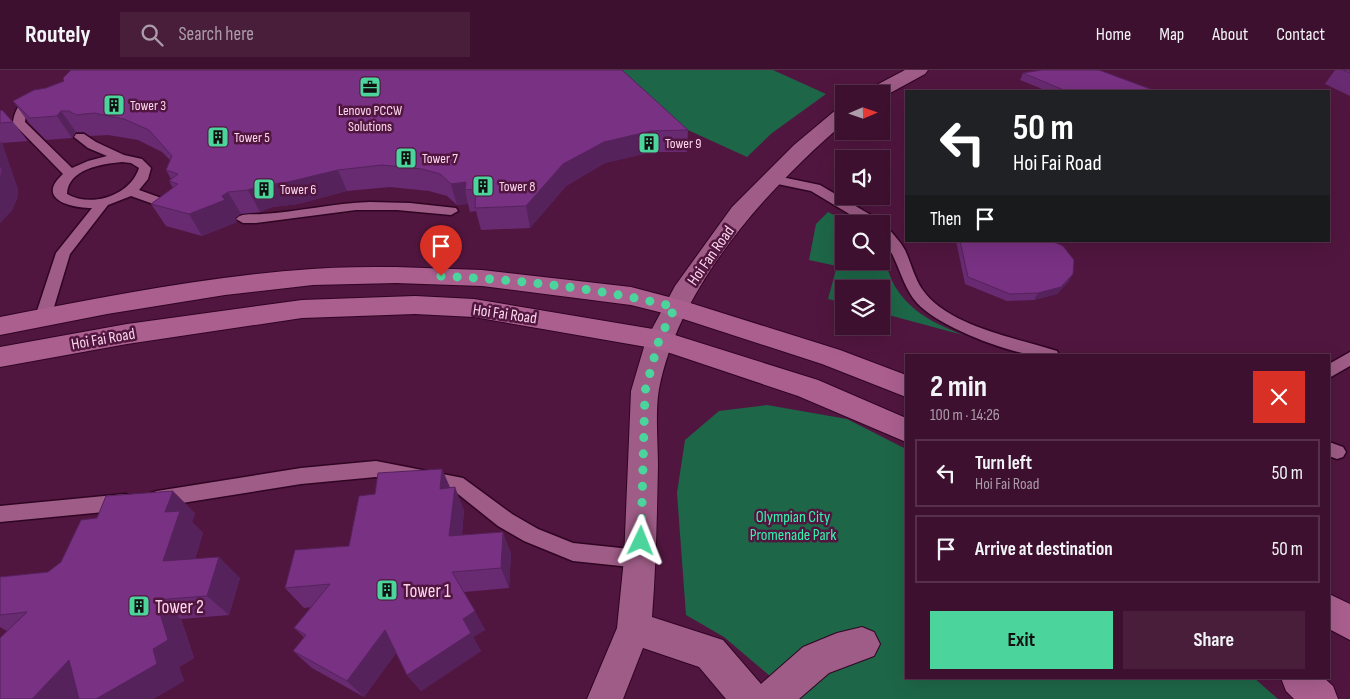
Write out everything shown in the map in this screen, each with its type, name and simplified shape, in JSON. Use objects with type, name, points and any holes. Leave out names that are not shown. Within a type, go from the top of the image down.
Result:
[{"type":"street","points":[[890,85],[919,70]]},
{"type":"street","name":"Hoi Fan Road","points":[[605,699],[634,628],[640,559],[645,391],[659,340],[675,307],[740,212],[818,133],[835,120]]},
{"type":"street","name":"Hoi Fai Road","points":[[0,326],[107,305],[225,286],[313,277],[482,278],[631,296],[675,307],[831,357],[905,386]]},
{"type":"street","name":"Hoi Fai Road","points":[[0,357],[127,334],[302,309],[415,305],[474,308],[579,324],[659,340],[808,388],[905,430]]},
{"type":"street","points":[[1330,611],[1350,623]]},
{"type":"street","points":[[634,628],[710,653],[750,699]]},
{"type":"street","points":[[772,699],[816,660],[837,651],[862,644]]},
{"type":"street","points":[[1300,679],[1320,699]]},
{"type":"lane","points":[[45,90],[24,106],[18,118],[19,123],[71,174]]},
{"type":"lane","points":[[80,137],[122,158]]},
{"type":"lane","points":[[122,158],[141,162],[145,168],[140,183],[130,191],[104,202],[89,205],[66,202],[60,196],[59,190],[63,182],[71,174],[95,162],[122,158]]},
{"type":"lane","points":[[772,179],[815,188],[861,215]]},
{"type":"lane","points":[[130,191],[173,208]]},
{"type":"lane","points":[[44,318],[63,253],[104,202]]},
{"type":"lane","points":[[243,219],[281,217],[343,207],[408,206],[451,211]]},
{"type":"lane","points":[[890,240],[909,279],[921,298],[937,312],[967,327],[1048,354]]},
{"type":"lane","points":[[1330,371],[1350,358]]},
{"type":"lane","points":[[0,514],[190,495],[301,476],[376,469],[457,483],[514,525],[531,535],[573,552],[640,559]]},
{"type":"green space","points":[[601,70],[773,70],[826,94],[772,133],[747,157],[644,110]]},
{"type":"green space","points":[[828,212],[835,216],[835,266],[809,260],[816,224]]},
{"type":"green space","points":[[836,270],[888,270],[902,297],[917,311],[943,327],[963,335],[890,315],[890,280],[835,280],[835,301],[828,299]]},
{"type":"green space","name":"Olympian City Promenade Park","points":[[767,405],[847,419],[905,448],[905,679],[1255,679],[1278,699],[797,699],[724,637],[686,615],[677,493],[685,440],[719,411]]},
{"type":"building","points":[[71,70],[622,70],[688,130],[651,131],[604,142],[563,164],[526,206],[475,208],[476,189],[465,190],[466,182],[451,184],[440,174],[422,169],[382,165],[338,170],[248,190],[228,192],[222,196],[225,200],[189,214],[151,204],[178,184],[169,181],[178,174],[166,170],[172,156],[149,130],[124,119],[94,113],[76,115],[69,111],[61,111],[57,116],[30,118],[13,101],[34,90],[46,88],[64,81],[63,78]]},
{"type":"building","points":[[1042,70],[1099,70],[1153,90],[1064,90],[1023,73]]},
{"type":"building","points":[[2,110],[13,122],[0,123],[0,111]]},
{"type":"building","points":[[0,164],[2,170],[0,181]]},
{"type":"building","points":[[960,242],[1053,242],[1063,246],[1074,260],[1073,274],[1061,287],[1038,293],[1010,294],[968,277]]},
{"type":"building","name":"Tower 1","points":[[442,469],[440,489],[455,487],[449,536],[503,532],[501,568],[452,572],[475,611],[463,619],[471,633],[407,675],[385,630],[347,681],[293,651],[306,635],[294,628],[330,584],[285,588],[295,550],[349,546],[359,496],[375,494],[378,473]]},
{"type":"building","points":[[173,491],[165,512],[180,511],[163,561],[219,557],[207,596],[156,600],[168,640],[153,649],[157,664],[96,699],[79,699],[69,660],[32,699],[0,699],[0,638],[27,612],[0,615],[0,577],[48,572],[61,562],[81,520],[97,518],[106,496]]},
{"type":"place","name":"Lenovo PCCW Solutions","points":[[370,87]]},
{"type":"place","name":"Tower 3","points":[[114,105]]},
{"type":"place","name":"Tower 5","points":[[218,137]]},
{"type":"place","name":"Tower 9","points":[[649,143]]},
{"type":"place","name":"Tower 7","points":[[406,158]]},
{"type":"place","name":"Tower 8","points":[[483,186]]},
{"type":"place","name":"Tower 6","points":[[264,189]]},
{"type":"place","name":"Tower 1","points":[[387,590]]},
{"type":"place","name":"Tower 2","points":[[139,606]]},
{"type":"route","points":[[441,276],[482,278],[582,289],[631,296],[675,307],[659,340],[645,391],[641,541]]}]
